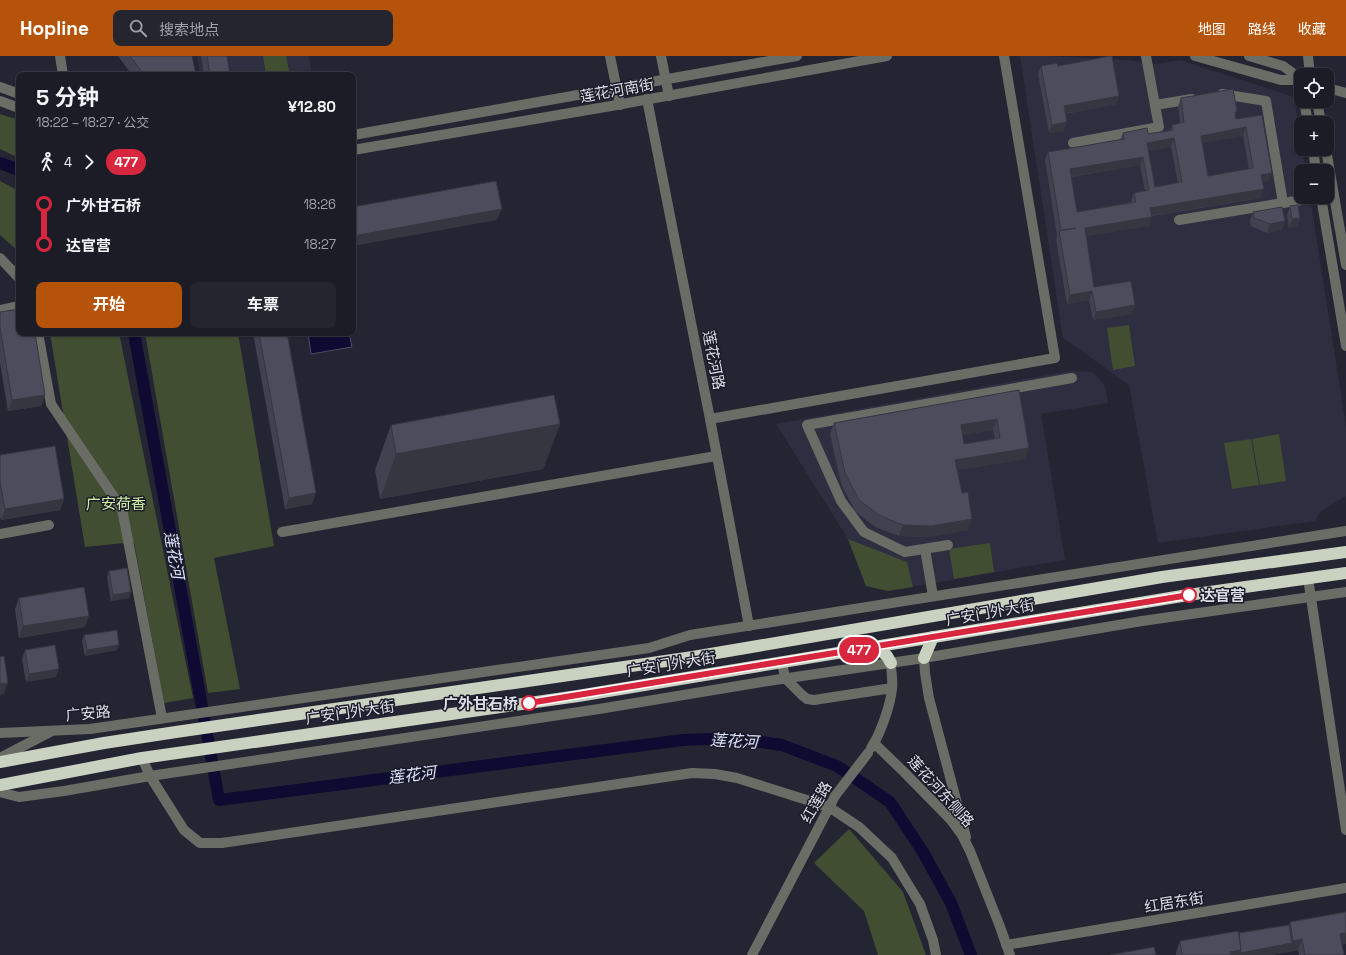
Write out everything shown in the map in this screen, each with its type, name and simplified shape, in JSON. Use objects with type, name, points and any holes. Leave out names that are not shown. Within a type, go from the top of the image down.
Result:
[{"type":"highway","name":"广安门外大街","points":[[0,762],[104,743],[176,732],[693,657],[1162,577],[1346,552]]},
{"type":"highway","name":"广安门外大街","points":[[0,785],[142,758],[543,701],[1188,595],[1346,573]]},
{"type":"highway","points":[[924,658],[933,638]]},
{"type":"highway","points":[[877,647],[887,656],[891,663]]},
{"type":"street","points":[[60,56],[63,72]]},
{"type":"street","points":[[610,56],[620,105]]},
{"type":"street","points":[[661,56],[669,96]]},
{"type":"street","name":"莲花河南街","points":[[356,134],[797,56]]},
{"type":"street","name":"莲花河南街","points":[[356,149],[620,105],[887,56]]},
{"type":"street","points":[[710,419],[1055,358],[1004,56]]},
{"type":"street","points":[[1073,143],[1159,127],[1146,56]]},
{"type":"street","points":[[1195,56],[1281,80],[1294,80]]},
{"type":"street","points":[[1249,56],[1283,66],[1294,75]]},
{"type":"street","points":[[1308,56],[1309,68]]},
{"type":"street","points":[[0,87],[16,93]]},
{"type":"street","points":[[1334,90],[1346,93]]},
{"type":"street","points":[[1215,95],[1223,93],[1266,101],[1283,203]]},
{"type":"street","points":[[1155,105],[1200,97]]},
{"type":"street","name":"莲花河路","points":[[647,99],[749,626]]},
{"type":"street","points":[[0,101],[16,107]]},
{"type":"street","points":[[1327,156],[1346,265]]},
{"type":"street","points":[[1179,220],[1294,201]]},
{"type":"street","points":[[1322,204],[1346,346]]},
{"type":"street","points":[[0,258],[16,275]]},
{"type":"street","points":[[0,310],[16,307]]},
{"type":"street","points":[[39,336],[51,404],[122,509],[162,718]]},
{"type":"street","points":[[948,545],[905,552],[864,532],[841,501],[807,425],[1072,378]]},
{"type":"street","points":[[282,532],[716,456]]},
{"type":"street","points":[[0,534],[49,525]]},
{"type":"street","name":"广安门外大街","points":[[177,716],[649,648],[690,635],[1346,531]]},
{"type":"street","points":[[925,549],[933,596]]},
{"type":"street","points":[[1308,578],[1346,830]]},
{"type":"street","points":[[0,792],[19,797],[229,764],[519,722],[785,678],[924,658],[1067,633],[1346,592]]},
{"type":"street","points":[[1064,616],[1067,633]]},
{"type":"street","points":[[924,658],[925,674],[930,698],[970,851]]},
{"type":"street","points":[[782,662],[785,678],[807,699],[814,700],[892,688]]},
{"type":"street","name":"红莲路","points":[[752,955],[835,796],[874,743],[882,726],[892,688],[891,663]]},
{"type":"street","name":"广安路","points":[[0,733],[90,729],[177,716]]},
{"type":"street","points":[[90,729],[104,743]]},
{"type":"street","points":[[0,758],[54,730]]},
{"type":"street","name":"莲花河东侧路","points":[[874,743],[952,820],[962,835],[970,851],[1008,950]]},
{"type":"street","points":[[142,758],[150,776],[184,830],[200,843],[222,843],[692,773],[715,774],[737,778],[829,807],[858,827],[892,858],[920,904],[933,940],[936,955]]},
{"type":"street","name":"红居东街","points":[[1008,950],[1346,888]]},
{"type":"shaded area","points":[[197,56],[309,56],[312,72],[200,72]]},
{"type":"shaded area","points":[[1020,56],[1127,60],[1155,64],[1180,60],[1294,97],[1294,108],[1296,108],[1297,116],[1294,116],[1294,156],[1303,156],[1305,164],[1294,164],[1294,204],[1311,204],[1346,426],[1346,496],[1321,511],[1315,521],[1158,543],[1129,385],[1063,338]]},
{"type":"shaded area","points":[[308,336],[350,336],[352,347],[311,354]]},
{"type":"shaded area","points":[[1070,371],[1093,372],[1105,386],[1108,403],[1041,414],[1065,560],[888,591],[866,586],[848,539],[776,424]]},
{"type":"green space","points":[[263,56],[286,56],[289,72],[266,72]]},
{"type":"green space","points":[[0,114],[16,119],[16,157],[0,149]]},
{"type":"green space","points":[[0,181],[16,189],[16,249],[0,235]]},
{"type":"green space","points":[[1129,325],[1135,366],[1113,370],[1107,328]]},
{"type":"green space","name":"广安荷香","points":[[50,336],[120,336],[193,698],[164,703],[134,542],[85,547]]},
{"type":"green space","points":[[146,336],[239,336],[274,546],[214,558],[240,689],[208,693]]},
{"type":"green space","points":[[1279,434],[1286,481],[1260,485],[1252,439]]},
{"type":"green space","points":[[1251,439],[1259,485],[1232,489],[1224,443]]},
{"type":"green space","points":[[848,539],[907,562],[913,587],[888,591],[866,586]]},
{"type":"green space","points":[[990,543],[994,572],[954,579],[949,549]]},
{"type":"green space","points":[[849,829],[903,892],[926,955],[878,955],[864,911],[814,863]]},
{"type":"building","points":[[130,56],[192,56],[195,72],[142,72]]},
{"type":"building","points":[[207,56],[227,56],[230,72],[210,72]]},
{"type":"building","points":[[1112,56],[1119,96],[1064,106],[1067,122],[1052,125],[1041,66],[1057,63],[1058,66]]},
{"type":"building","points":[[1233,89],[1237,111],[1235,112],[1236,119],[1262,115],[1272,173],[1261,175],[1264,189],[1150,208],[1152,217],[1085,228],[1094,287],[1131,281],[1135,305],[1096,312],[1092,291],[1070,295],[1059,231],[1076,228],[1061,230],[1048,152],[1124,139],[1123,133],[1147,128],[1148,134],[1173,130],[1172,125],[1184,122],[1181,98]],"holes":[[[1246,127],[1253,168],[1208,176],[1201,136]],[[1174,138],[1182,182],[1155,187],[1147,143]],[[1143,157],[1149,190],[1134,193],[1136,202],[1077,212],[1070,169]]]},
{"type":"building","points":[[496,181],[502,209],[356,235],[356,206]]},
{"type":"building","points":[[1298,205],[1300,218],[1292,219],[1290,206]]},
{"type":"building","points":[[1282,207],[1285,221],[1270,224],[1254,218],[1253,212]]},
{"type":"building","points":[[16,309],[16,336],[35,336],[45,395],[12,400],[0,327],[0,312]]},
{"type":"building","points":[[260,336],[288,336],[316,493],[289,498]]},
{"type":"building","points":[[1019,390],[1029,448],[955,460],[962,493],[968,492],[972,519],[932,526],[903,525],[879,515],[859,500],[845,473],[834,423]],"holes":[[[997,419],[1000,438],[964,444],[961,425]]]},
{"type":"building","points":[[554,395],[560,424],[396,454],[391,425]]},
{"type":"building","points":[[55,446],[64,499],[5,509],[0,482],[0,455]]},
{"type":"building","points":[[127,568],[131,592],[113,595],[109,571]]},
{"type":"building","points":[[84,587],[89,616],[23,626],[19,598]]},
{"type":"building","points":[[117,630],[119,645],[87,650],[84,635]]},
{"type":"building","points":[[55,645],[59,669],[29,674],[25,650]]},
{"type":"building","points":[[4,656],[8,683],[0,684],[0,657]]},
{"type":"building","points":[[1346,912],[1346,933],[1340,934],[1344,955],[1305,955],[1302,939],[1293,941],[1290,922]]},
{"type":"building","points":[[1289,925],[1292,943],[1240,953],[1239,933]]},
{"type":"building","points":[[1238,931],[1241,950],[1230,952],[1231,955],[1182,955],[1180,941]]},
{"type":"building","points":[[1154,947],[1156,955],[1110,955]]},
{"type":"waterway","name":"莲花河","points":[[0,163],[16,169]]},
{"type":"waterway","name":"莲花河","points":[[135,336],[219,800],[683,740],[734,738],[782,745],[837,766],[890,802],[923,852],[951,903],[971,955]]},
{"type":"bus line","name":"477","points":[[529,703],[1189,595]]},
{"type":"place","name":"达官营","points":[[1189,595]]},
{"type":"place","name":"广外甘石桥","points":[[529,703]]}]
